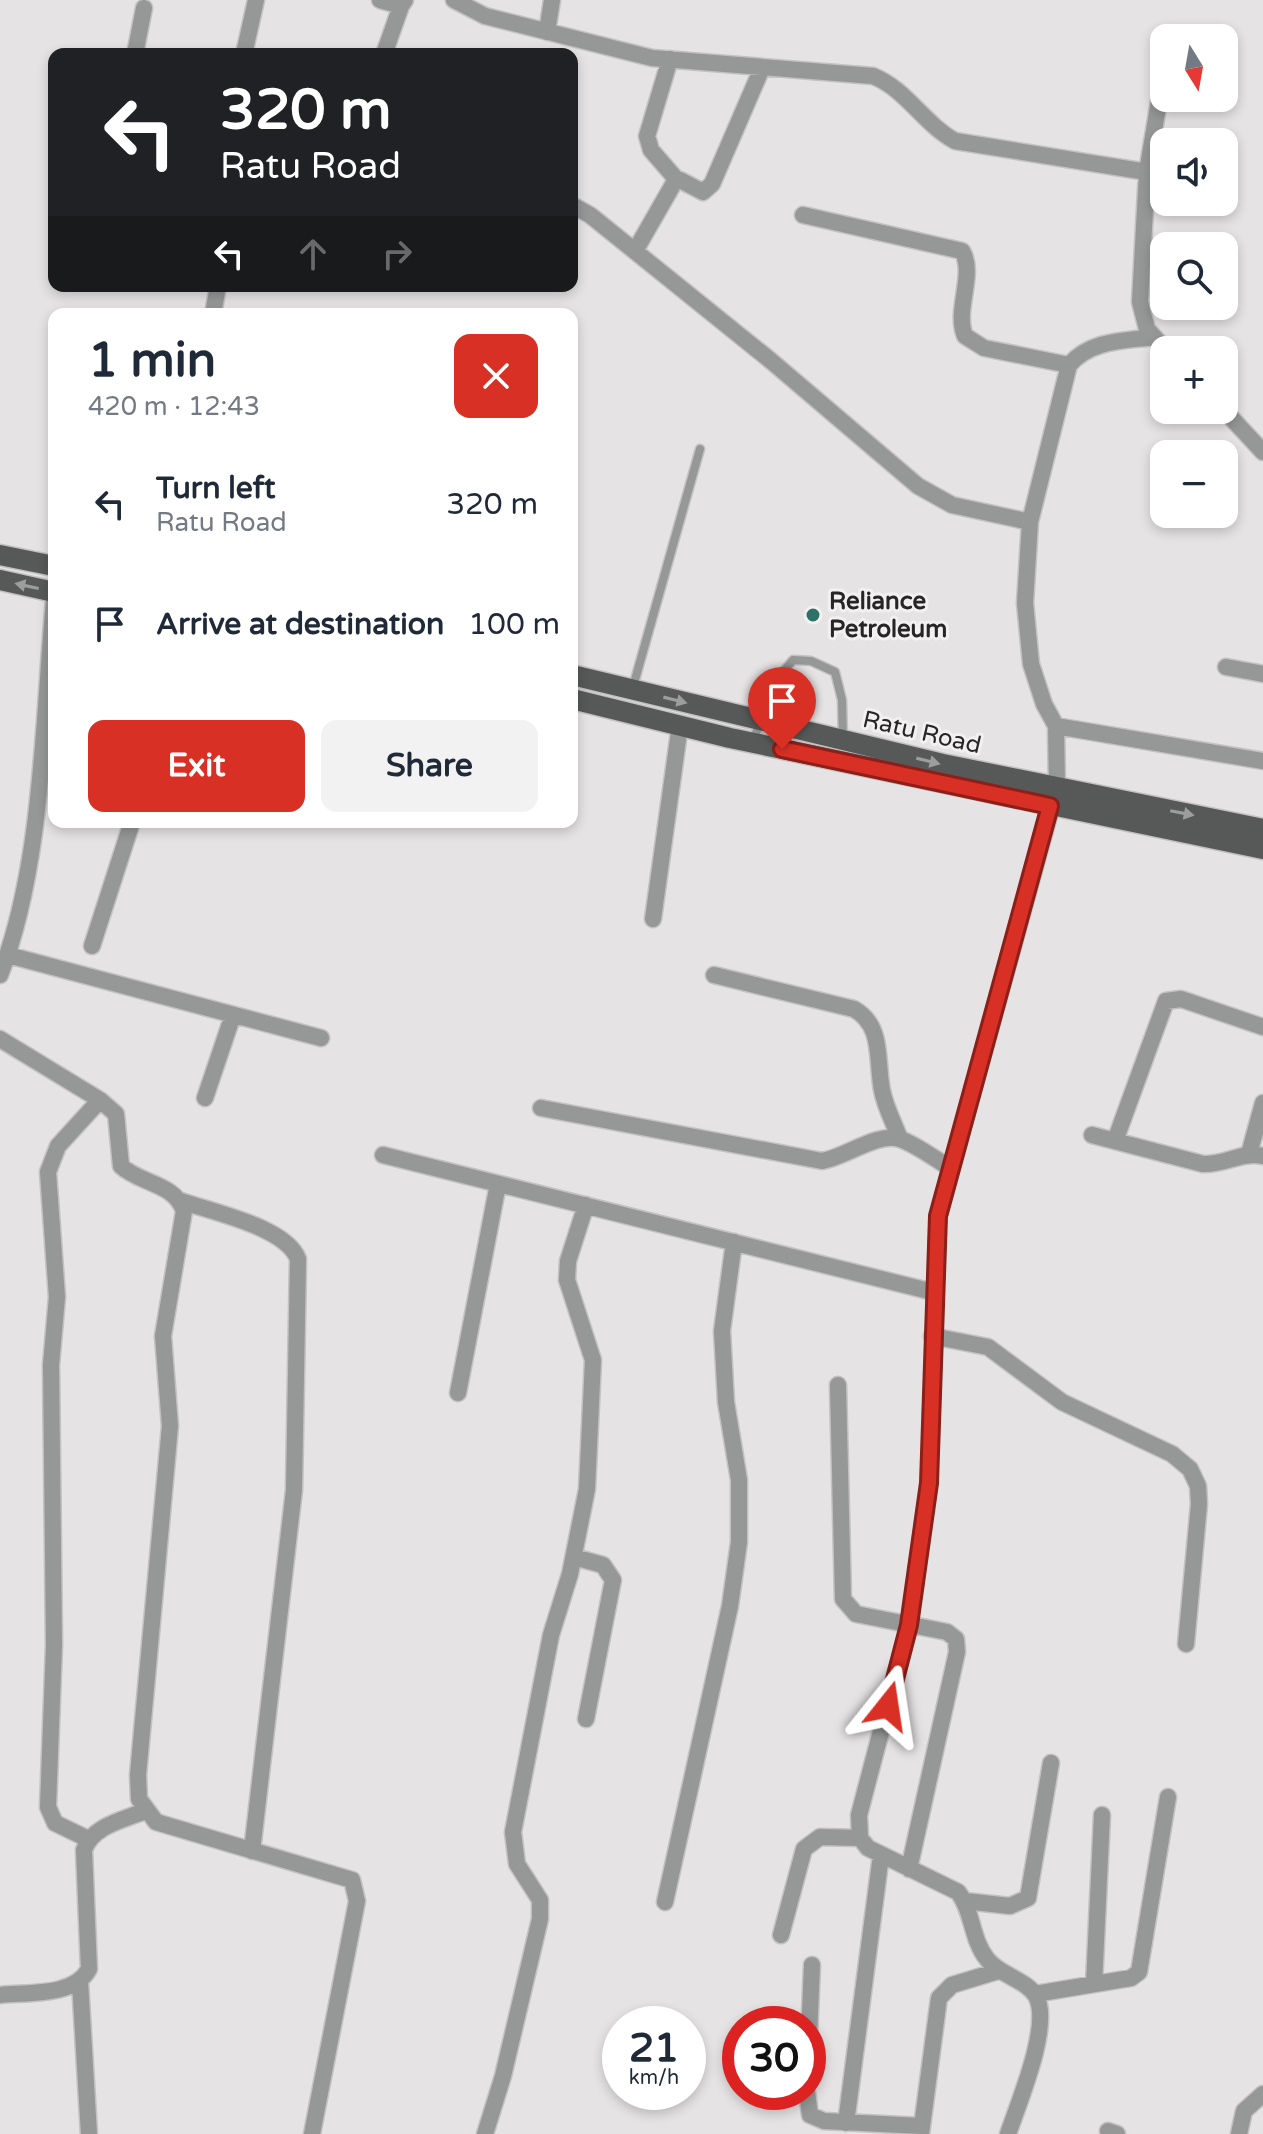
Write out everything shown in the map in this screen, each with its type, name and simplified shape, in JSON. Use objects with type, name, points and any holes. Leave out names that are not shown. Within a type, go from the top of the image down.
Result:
[{"type":"main road","points":[[0,555],[48,565]]},
{"type":"main road","points":[[0,580],[48,591]]},
{"type":"main road","name":"Ratu Road","points":[[578,676],[843,740],[1263,849]]},
{"type":"main road","name":"Ratu Road","points":[[578,700],[840,762],[1263,829]]},
{"type":"street","points":[[245,48],[256,0]]},
{"type":"street","points":[[380,0],[403,3],[386,48]]},
{"type":"street","points":[[454,0],[485,16],[670,59],[873,76],[893,87],[941,133],[955,141],[1147,172]]},
{"type":"street","points":[[547,32],[552,0]]},
{"type":"street","points":[[136,48],[144,8]]},
{"type":"street","points":[[670,59],[647,136],[651,150],[677,180],[699,192],[712,184],[762,68]]},
{"type":"street","points":[[1153,336],[1147,329],[1140,302],[1147,172],[1157,112]]},
{"type":"street","points":[[635,251],[677,180]]},
{"type":"street","points":[[578,209],[635,251],[918,486],[952,505],[1030,522]]},
{"type":"street","points":[[803,215],[962,251],[966,261],[961,311],[965,336],[984,348],[1069,365]]},
{"type":"street","points":[[1051,1763],[1028,1898],[1010,1906],[965,1901],[948,1886],[868,1848],[860,1838],[859,1815],[909,1625],[929,1483],[933,1292],[938,1216],[1054,797],[1056,726],[1035,677],[1027,629],[1030,522],[1069,365],[1084,350],[1101,344],[1150,338]]},
{"type":"street","points":[[1237,424],[1263,452]]},
{"type":"street","points":[[1226,667],[1263,674]]},
{"type":"street","points":[[0,975],[20,912],[36,802],[48,668]]},
{"type":"street","points":[[653,919],[680,725]]},
{"type":"street","points":[[1056,726],[1263,761]]},
{"type":"street","points":[[92,946],[130,828]]},
{"type":"street","points":[[8,955],[321,1038]]},
{"type":"street","points":[[714,975],[854,1009],[867,1016],[874,1027],[882,1091],[900,1139]]},
{"type":"street","points":[[1115,1141],[1166,1001],[1181,999],[1263,1027]]},
{"type":"street","points":[[205,1098],[233,1015]]},
{"type":"street","points":[[0,1039],[100,1100],[116,1114],[120,1126],[121,1166],[129,1173],[170,1191],[181,1201],[278,1235],[293,1245],[298,1259],[294,1490],[252,1851]]},
{"type":"street","points":[[88,1839],[55,1823],[48,1807],[54,1645],[51,1365],[57,1297],[48,1172],[58,1146],[100,1100]]},
{"type":"street","points":[[1092,1135],[1203,1164],[1217,1164],[1256,1155],[1263,1103]]},
{"type":"street","points":[[541,1108],[822,1161],[848,1154],[878,1140],[900,1139],[950,1168]]},
{"type":"street","points":[[383,1155],[933,1292]]},
{"type":"street","points":[[458,1393],[498,1184]]},
{"type":"street","points":[[181,1201],[184,1223],[163,1336],[170,1426],[138,1775],[139,1799],[156,1822],[352,1880],[357,1901],[312,2134]]},
{"type":"street","points":[[485,2134],[503,2076],[540,1919],[540,1900],[523,1878],[517,1864],[513,1832],[551,1635],[574,1557],[587,1489],[593,1360],[567,1280],[568,1261],[586,1205]]},
{"type":"street","points":[[665,1902],[730,1606],[739,1542],[739,1480],[726,1402],[722,1331],[734,1242]]},
{"type":"street","points":[[932,1336],[988,1347],[1062,1402],[1172,1454],[1190,1469],[1198,1486],[1199,1504],[1186,1644]]},
{"type":"street","points":[[838,1385],[843,1599],[856,1614],[954,1636],[957,1652],[909,1869]]},
{"type":"street","points":[[574,1557],[603,1565],[613,1580],[586,1719]]},
{"type":"street","points":[[1035,1994],[1131,1978],[1143,1963],[1168,1797]]},
{"type":"street","points":[[0,1995],[67,1988],[80,1982],[89,1969],[84,1850],[88,1839],[96,1832],[145,1811]]},
{"type":"street","points":[[1094,1984],[1102,1815]]},
{"type":"street","points":[[781,1935],[804,1849],[820,1837],[860,1838]]},
{"type":"street","points":[[846,2123],[881,1855]]},
{"type":"street","points":[[965,1901],[972,1932],[988,1961],[998,1971],[1035,1994],[1039,2007],[1034,2056],[1008,2134]]},
{"type":"street","points":[[810,2006],[812,1965]]},
{"type":"street","points":[[809,2110],[810,2115],[824,2121],[921,2130],[939,1998],[946,1988],[998,1971]]},
{"type":"street","points":[[80,1982],[89,2134]]},
{"type":"street","points":[[1239,2134],[1244,2111],[1263,2094]]},
{"type":"lane","points":[[632,689],[700,449]]},
{"type":"lane","points":[[753,743],[773,684],[793,660],[811,661],[835,672],[842,700],[840,762]]},
{"type":"place","name":"Reliance Petroleum","points":[[813,615]]},
{"type":"route","points":[[782,749],[1050,806],[938,1216],[933,1292],[929,1483],[909,1625],[888,1706]]}]
